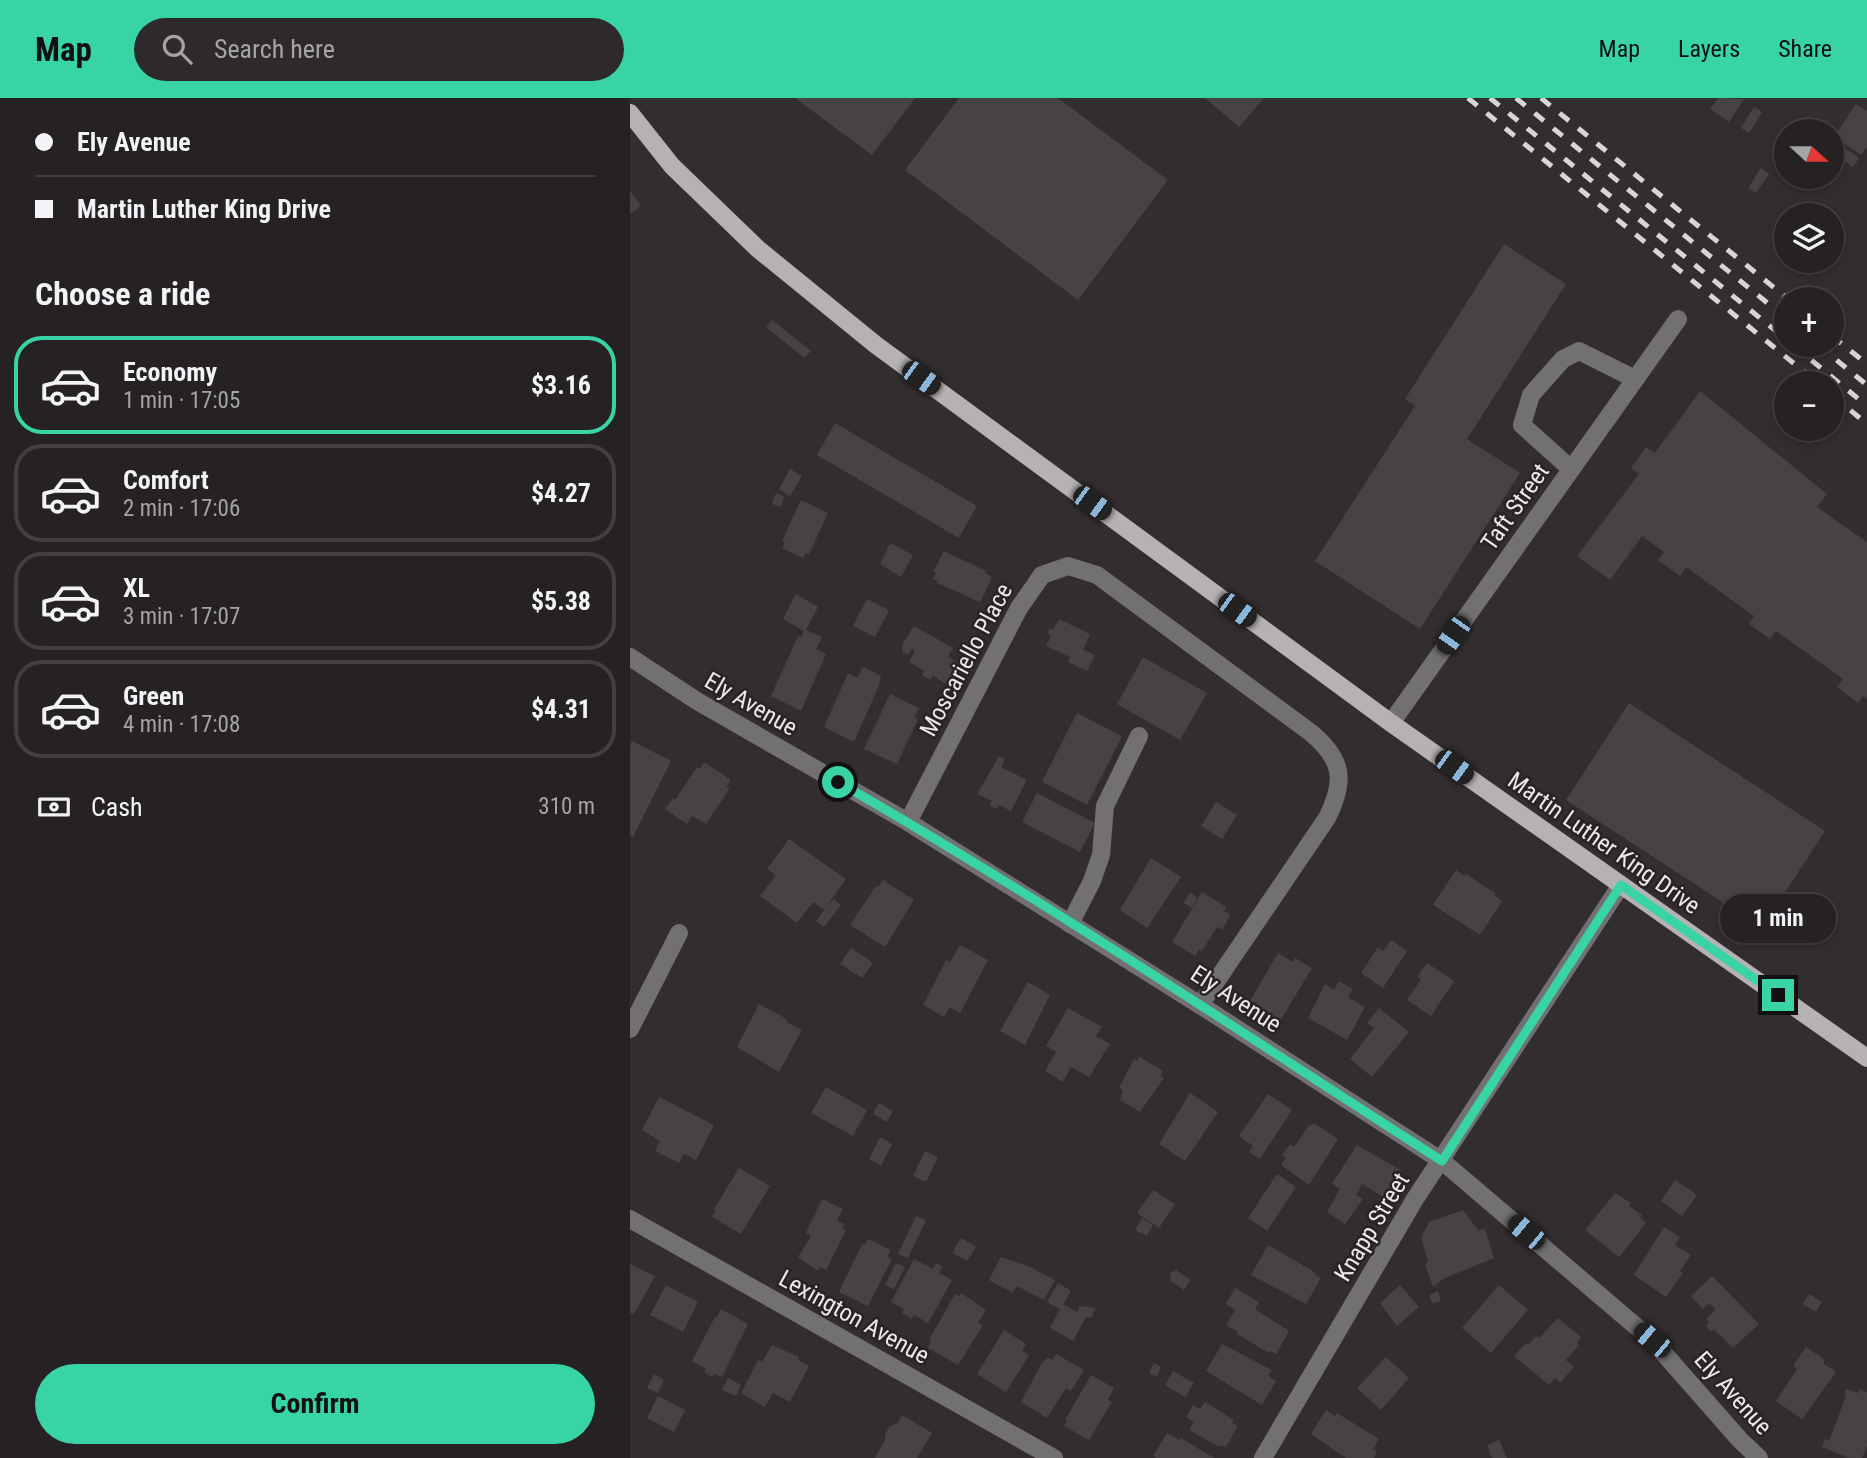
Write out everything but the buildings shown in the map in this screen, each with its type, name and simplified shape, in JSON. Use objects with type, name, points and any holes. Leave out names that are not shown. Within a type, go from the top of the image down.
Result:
[{"type":"main road","name":"Martin Luther King Drive","points":[[630,113],[672,166],[758,249],[876,345],[1391,723],[1867,1058]]},
{"type":"street","name":"Taft Street","points":[[1391,723],[1678,319]]},
{"type":"street","points":[[1571,469],[1522,425],[1531,395],[1563,359],[1579,351],[1635,379]]},
{"type":"street","name":"Moscariello Place","points":[[908,822],[1018,608],[1042,575],[1068,566],[1097,575],[1325,744],[1339,771],[1335,802],[1327,818],[1200,1005]]},
{"type":"street","name":"Ely Avenue","points":[[630,657],[697,701],[908,822],[1442,1161],[1652,1340],[1759,1458]]},
{"type":"street","points":[[1070,924],[1092,881],[1101,855],[1105,807],[1139,736]]},
{"type":"street","name":"Knapp Street","points":[[1263,1458],[1415,1199],[1621,885]]},
{"type":"street","points":[[630,1030],[679,933]]},
{"type":"street","name":"Lexington Avenue","points":[[630,1219],[1054,1458]]},
{"type":"railway","points":[[1468,98],[1803,371]]},
{"type":"railway","points":[[1490,98],[1774,329]]},
{"type":"railway","points":[[1516,98],[1774,308]]},
{"type":"railway","points":[[1541,98],[1774,288]]},
{"type":"railway","points":[[1844,346],[1867,364]]},
{"type":"railway","points":[[1808,357],[1867,406]]},
{"type":"railway","points":[[1833,357],[1867,385]]},
{"type":"railway","points":[[1844,405],[1867,424]]},
{"type":"route","points":[[838,782],[908,822],[1200,1005],[1442,1161],[1621,885],[1778,995]]}]
